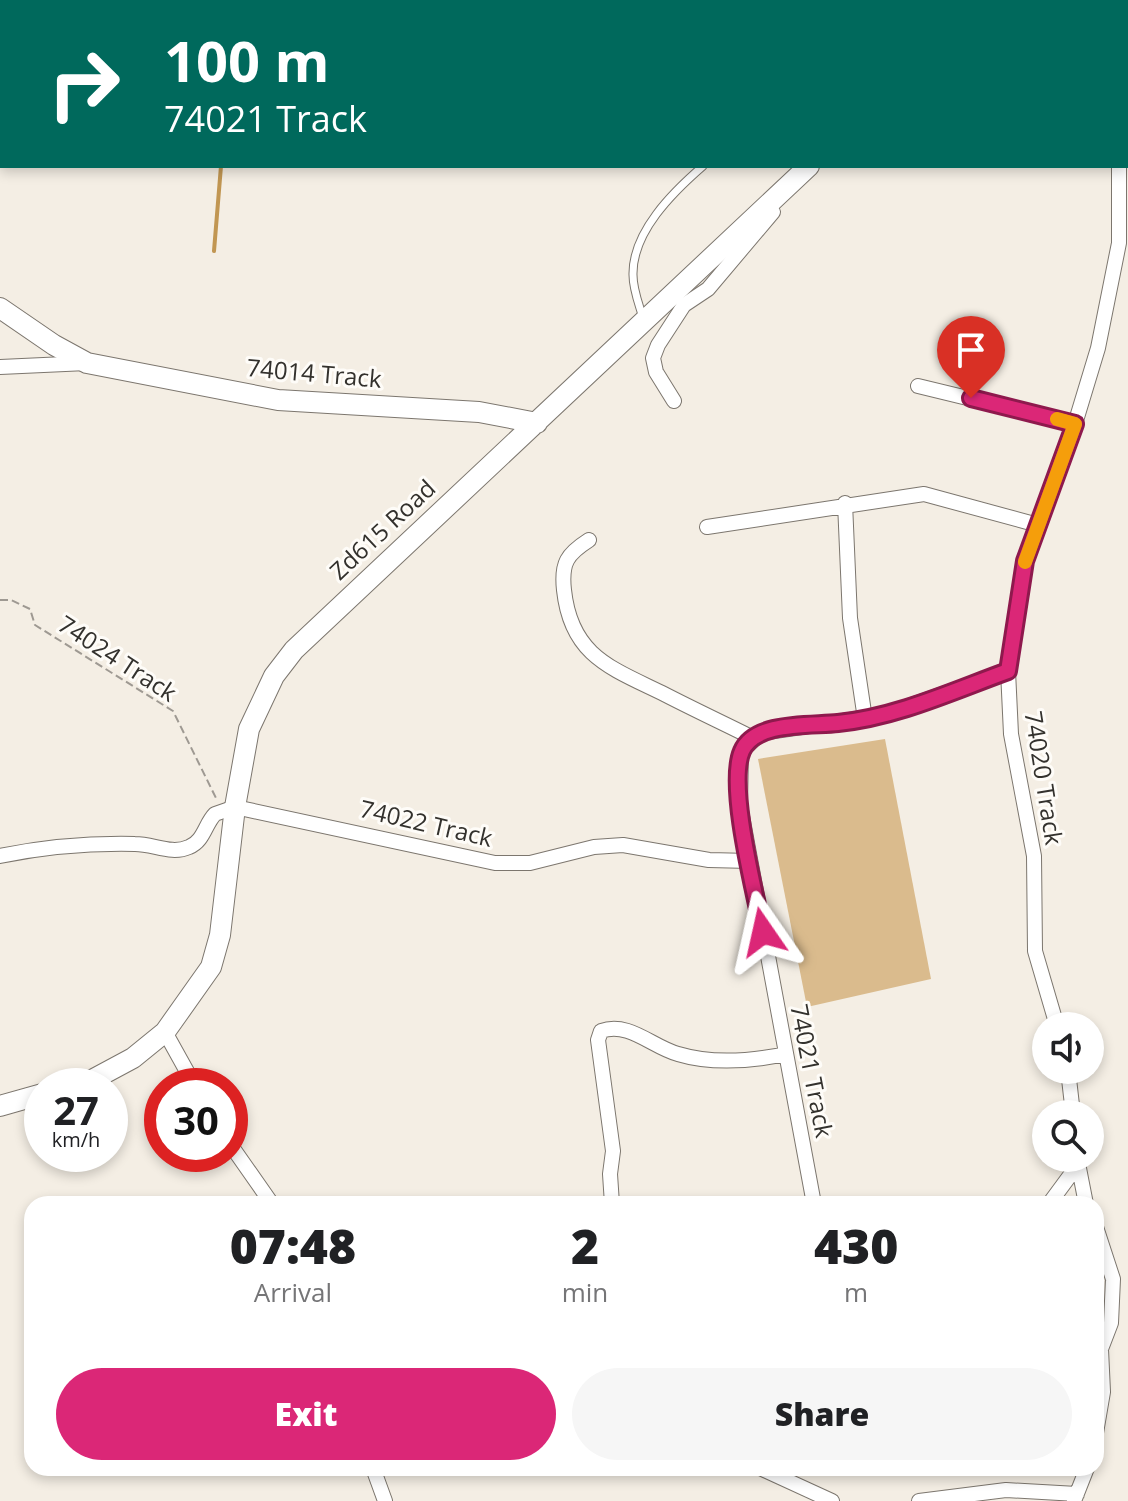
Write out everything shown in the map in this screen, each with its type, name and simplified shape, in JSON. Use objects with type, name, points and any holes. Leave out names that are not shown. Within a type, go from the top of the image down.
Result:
[{"type":"street","name":"74020 Track","points":[[1053,1012],[1035,951],[1034,856],[1011,734],[1008,671],[1018,589],[1098,348],[1124,235],[1119,168]]},
{"type":"street","name":"Zd615 Road","points":[[114,1068],[133,1058],[165,1032],[211,967],[220,935],[228,809],[249,729],[274,676],[294,650],[802,172]]},
{"type":"street","points":[[674,401],[656,372],[653,358],[658,345],[684,305],[714,283],[802,172]]},
{"type":"street","name":"74014 Track","points":[[0,308],[54,345],[87,363]]},
{"type":"street","name":"74014 Track","points":[[0,367],[87,363],[278,400],[479,412],[537,423]]},
{"type":"street","points":[[918,386],[1075,424]]},
{"type":"street","points":[[707,527],[782,518],[845,503],[924,494],[1038,525]]},
{"type":"street","points":[[845,503],[850,618],[865,719]]},
{"type":"street","points":[[589,540],[570,553],[563,569],[566,604],[582,644],[601,663],[624,677],[753,738],[769,731],[865,719],[1008,671]]},
{"type":"street","name":"74021 Track","points":[[753,738],[741,752],[738,765],[740,805],[813,1196]]},
{"type":"street","points":[[0,856],[110,845],[147,845],[167,850],[187,848],[199,841],[211,818],[228,809]]},
{"type":"street","name":"74022 Track","points":[[228,809],[495,863],[530,863],[594,847],[623,845],[709,860],[750,861]]},
{"type":"street","points":[[611,1196],[613,1151],[598,1040],[601,1031],[628,1031],[676,1054],[691,1057],[747,1060],[786,1054]]},
{"type":"street","points":[[165,1032],[185,1068]]},
{"type":"street","points":[[0,1106],[24,1099]]},
{"type":"street","points":[[248,1170],[266,1196]]},
{"type":"street","points":[[1054,1196],[1070,1172]]},
{"type":"street","points":[[1079,1172],[1084,1196]]},
{"type":"street","points":[[1104,1251],[1113,1279],[1111,1323],[1104,1341]]},
{"type":"street","points":[[376,1476],[385,1501]]},
{"type":"street","points":[[777,1476],[832,1501]]},
{"type":"street","points":[[919,1501],[1006,1490],[1076,1498],[1084,1476]]},
{"type":"lane","points":[[644,320],[634,282],[637,253],[666,201],[701,168]]},
{"type":"path","name":"74024 Track","points":[[0,600],[11,600],[30,609],[35,625],[173,711],[228,809]]},
{"type":"shaded area","points":[[885,739],[931,979],[807,1007],[758,759]]},
{"type":"waterway","points":[[214,251],[221,168]]},
{"type":"slow traffic","points":[[1025,562],[1075,424],[1057,419]]},
{"type":"route","points":[[763,932],[740,805],[738,765],[746,744],[769,731],[844,723],[883,715],[1008,671],[1018,589],[1025,561],[1075,424],[971,398]]}]
